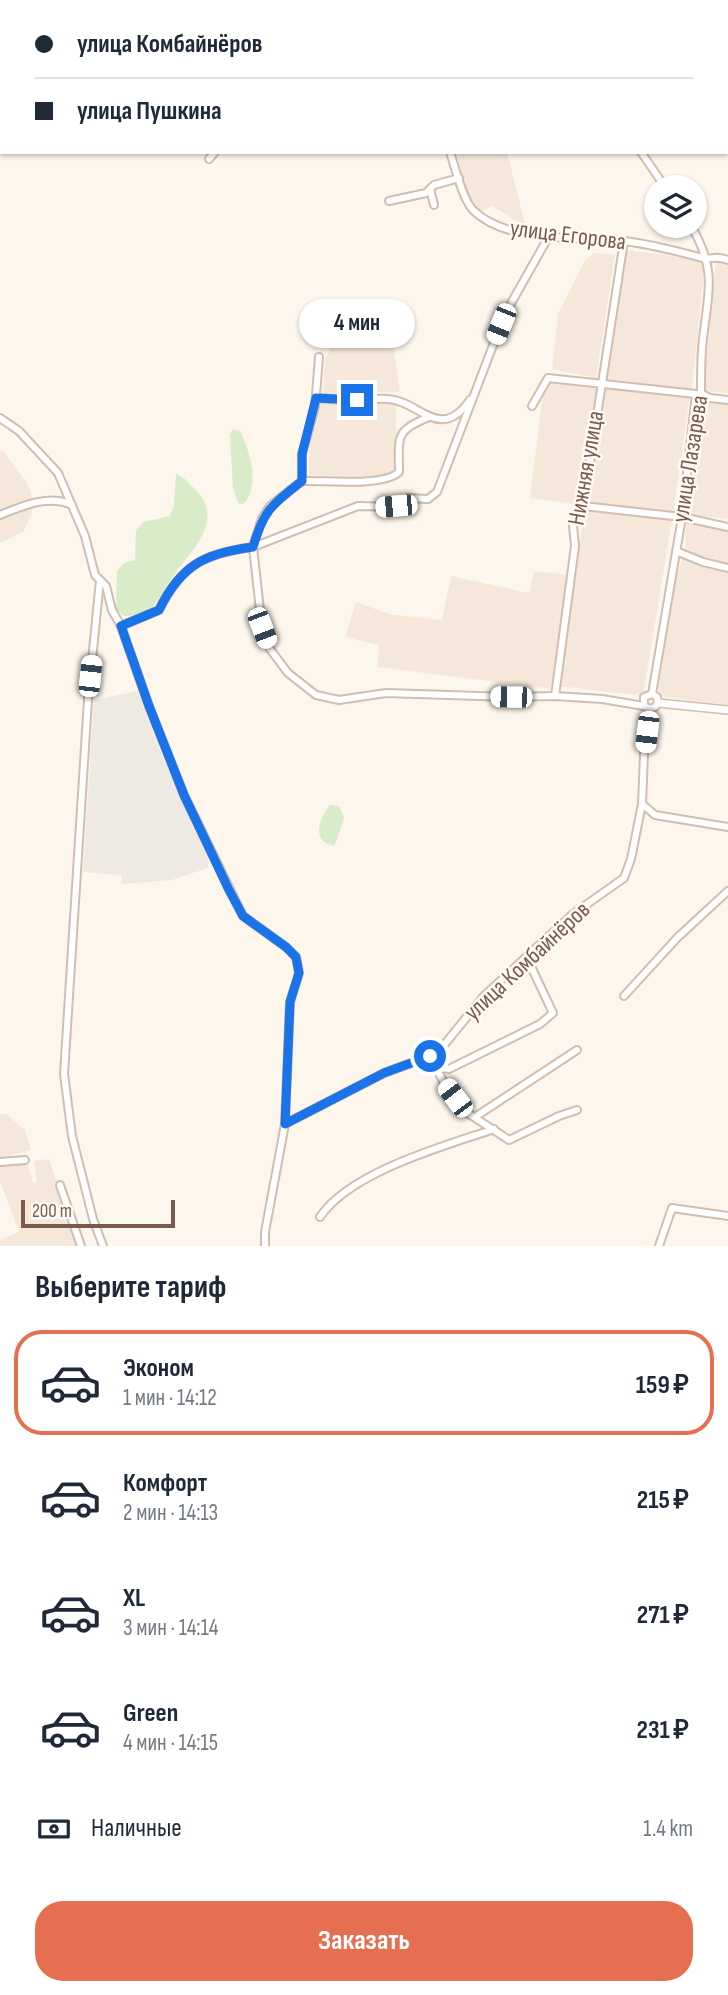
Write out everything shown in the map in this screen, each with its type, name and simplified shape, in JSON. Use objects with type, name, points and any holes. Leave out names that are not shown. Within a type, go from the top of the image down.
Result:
[{"type":"street","points":[[209,159],[213,154]]},
{"type":"street","name":"улица Егорова","points":[[451,154],[472,209],[494,226],[549,236],[624,241],[678,250],[707,259],[716,255],[728,260]]},
{"type":"street","points":[[642,154],[657,175]]},
{"type":"street","points":[[389,201],[426,193],[434,186],[459,178]]},
{"type":"street","points":[[430,189],[435,205]]},
{"type":"street","points":[[121,626],[159,610],[168,592],[187,568],[209,557],[253,547],[358,506],[396,506],[408,498],[428,499],[437,492],[505,314],[549,236]]},
{"type":"street","name":"улица Лазарева","points":[[652,694],[682,517],[711,285],[707,259],[699,238]]},
{"type":"street","name":"Нижняя улица","points":[[555,696],[575,546],[573,526],[583,506],[624,241]]},
{"type":"street","points":[[302,481],[302,454],[316,398],[317,366],[320,357]]},
{"type":"street","points":[[532,406],[548,378],[699,394],[728,400]]},
{"type":"street","points":[[316,398],[391,399],[429,417],[445,420],[464,409],[477,391]]},
{"type":"street","points":[[429,417],[402,430],[399,472],[394,477],[359,481],[302,481],[270,506],[262,518],[253,547],[262,628],[270,649],[288,673],[316,695],[339,700],[386,693],[555,696],[601,699],[647,708],[655,708],[657,697],[652,694],[644,697],[647,708],[642,804],[655,815],[728,827]]},
{"type":"street","points":[[0,418],[19,431],[58,473],[85,537],[93,568],[106,586],[112,610],[121,626],[184,795],[243,916],[296,957],[299,973],[290,1002],[285,1124],[265,1232],[265,1246]]},
{"type":"street","points":[[0,515],[30,503],[63,501],[73,506]]},
{"type":"street","points":[[583,506],[682,517],[728,527]]},
{"type":"street","points":[[676,551],[728,568]]},
{"type":"street","points":[[100,580],[88,700],[64,1074],[72,1136],[93,1219],[103,1246]]},
{"type":"street","points":[[658,703],[728,710]]},
{"type":"street","name":"улица Комбайнёров","points":[[285,1124],[384,1073],[430,1056],[444,1045],[484,996],[573,914],[624,878],[631,859],[642,804]]},
{"type":"street","points":[[624,996],[677,938],[728,891]]},
{"type":"street","points":[[434,1066],[449,1069],[540,1024],[553,1013],[527,958]]},
{"type":"street","points":[[475,1117],[577,1050]]},
{"type":"street","points":[[430,1056],[466,1112],[509,1140],[577,1110]]},
{"type":"street","points":[[320,1217],[328,1205],[347,1190],[411,1157],[494,1129]]},
{"type":"street","points":[[0,1162],[25,1160]]},
{"type":"street","points":[[60,1185],[81,1246]]},
{"type":"street","points":[[659,1246],[672,1208],[728,1216]]},
{"type":"shaded area","points":[[457,154],[508,154],[526,228],[493,206],[479,212],[466,187]]},
{"type":"shaded area","points":[[625,250],[705,260],[692,389],[606,379]]},
{"type":"shaded area","points":[[593,253],[615,255],[596,378],[552,369],[558,314],[584,262]]},
{"type":"shaded area","points":[[716,260],[728,262],[728,393],[703,391]]},
{"type":"shaded area","points":[[389,317],[400,392],[323,394],[325,359],[342,328]]},
{"type":"shaded area","points":[[545,376],[598,387],[580,505],[530,498]]},
{"type":"shaded area","points":[[604,384],[690,395],[673,514],[585,504]]},
{"type":"shaded area","points":[[704,398],[728,400],[728,519],[685,514]]},
{"type":"shaded area","points":[[318,399],[396,399],[396,474],[369,477],[309,475],[309,452]]},
{"type":"shaded area","points":[[3,451],[27,483],[32,496],[32,513],[23,532],[0,543],[0,452]]},
{"type":"shaded area","points":[[585,508],[672,520],[643,696],[558,686]]},
{"type":"shaded area","points":[[686,518],[728,523],[728,564],[689,555],[685,550]]},
{"type":"shaded area","points":[[684,556],[728,570],[728,705],[658,696],[672,584]]},
{"type":"shaded area","points":[[534,571],[569,575],[553,689],[377,667],[379,645],[345,637],[356,602],[389,614],[442,620],[451,576],[529,593]]},
{"type":"shaded area","points":[[138,691],[159,749],[208,854],[208,868],[172,880],[122,884],[122,875],[83,872],[94,700]]},
{"type":"shaded area","points":[[0,1114],[6,1114],[25,1130],[31,1150],[0,1158]]},
{"type":"shaded area","points":[[49,1159],[78,1246],[0,1246],[0,1240],[19,1232],[0,1181],[0,1166],[27,1163],[33,1183],[37,1182],[34,1161]]},
{"type":"green space","points":[[233,429],[240,431],[252,469],[252,488],[243,504],[238,503],[233,488],[230,435]]},
{"type":"green space","points":[[176,474],[200,495],[206,506],[206,527],[155,604],[143,613],[124,616],[116,609],[117,571],[124,563],[135,560],[136,530],[144,522],[170,516],[174,505]]},
{"type":"green space","points":[[330,805],[339,806],[344,817],[334,846],[322,839],[319,828]]},
{"type":"route","points":[[357,400],[316,398],[302,454],[302,481],[270,506],[262,518],[253,547],[209,557],[187,568],[168,592],[159,610],[121,626],[184,795],[228,888],[243,916],[296,957],[299,973],[290,1002],[285,1124],[384,1073],[430,1056]]}]
